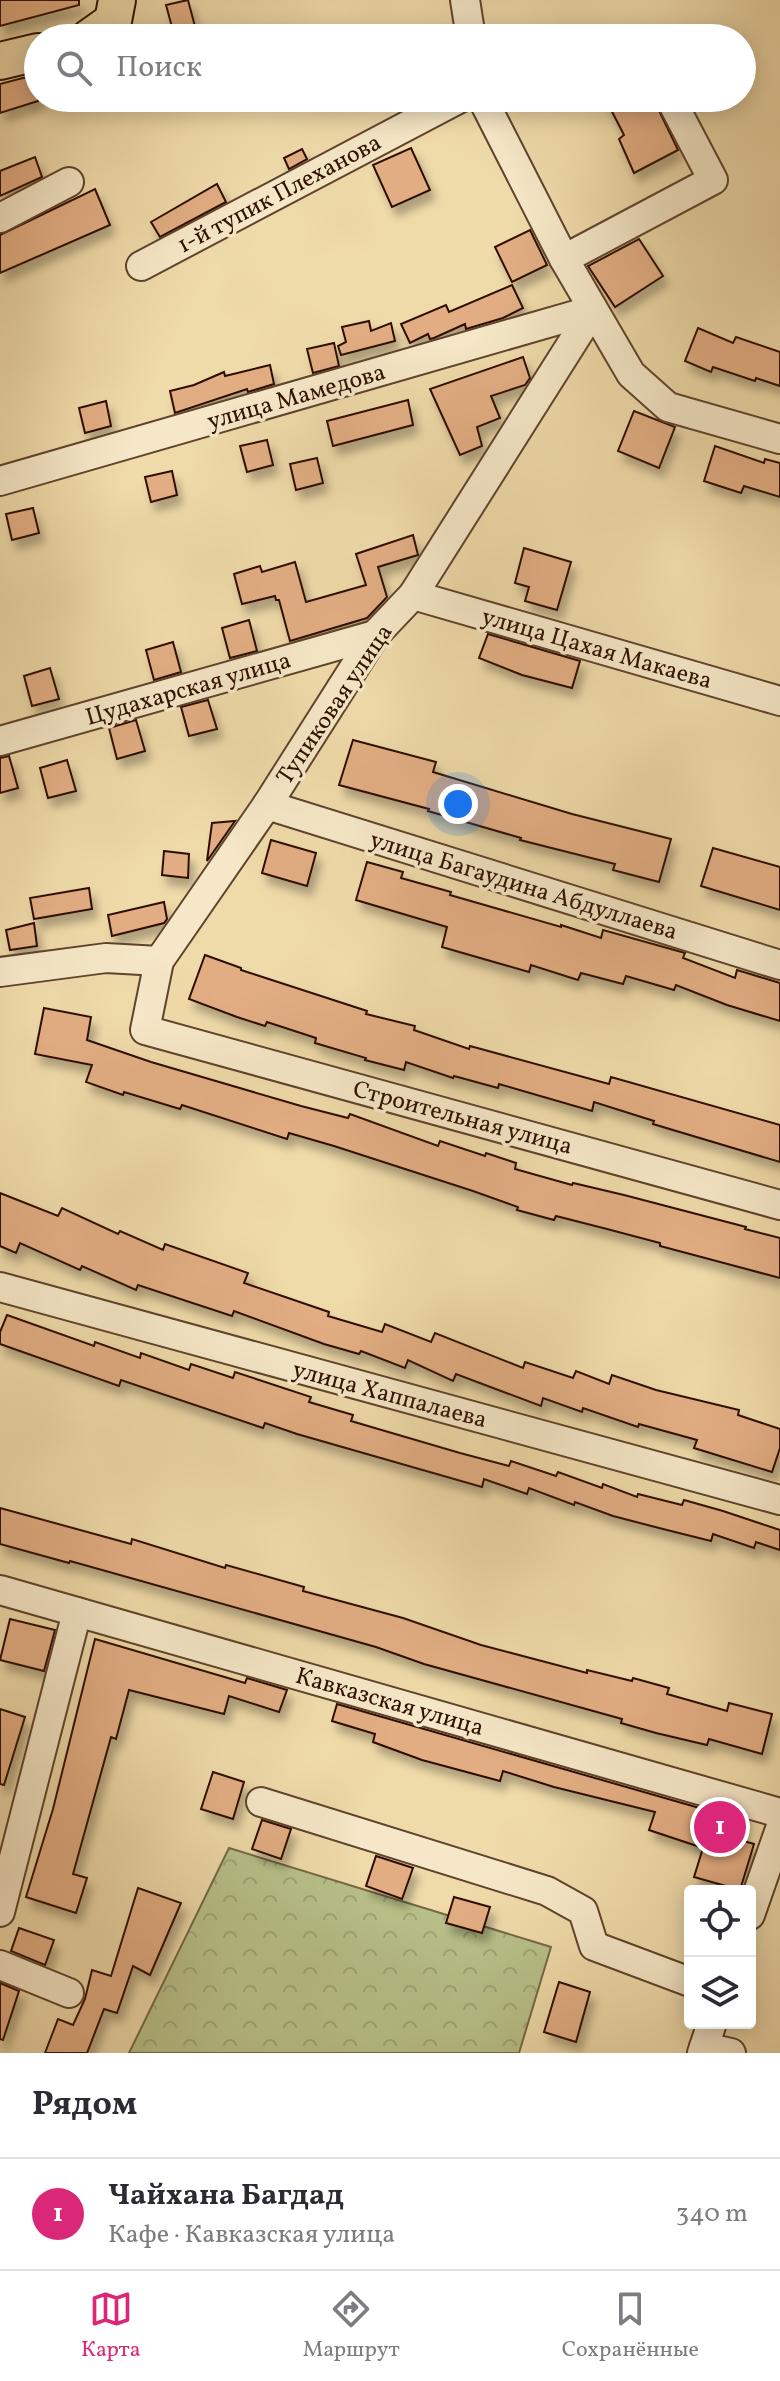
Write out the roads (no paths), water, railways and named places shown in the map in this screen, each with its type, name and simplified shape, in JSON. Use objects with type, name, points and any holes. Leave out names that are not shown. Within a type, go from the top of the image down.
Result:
[{"type":"main road","points":[[0,61],[24,55]]},
{"type":"street","points":[[465,0],[469,24]]},
{"type":"street","name":"1-й тупик Плеханова","points":[[141,266],[433,112]]},
{"type":"street","points":[[489,112],[564,259],[631,374],[668,407],[780,439]]},
{"type":"street","points":[[564,259],[713,180],[677,112]]},
{"type":"street","points":[[0,218],[69,182]]},
{"type":"street","name":"улица Мамедова","points":[[0,481],[593,310]]},
{"type":"street","name":"Тупиковая улица","points":[[159,961],[267,805],[375,635],[413,595],[593,310]]},
{"type":"street","name":"улица Цахая Макаева","points":[[413,595],[780,701]]},
{"type":"street","name":"Цудахарская улица","points":[[0,741],[375,635]]},
{"type":"street","points":[[322,650],[342,687]]},
{"type":"street","name":"улица Багаудина Абдуллаева","points":[[267,805],[780,965]]},
{"type":"street","points":[[0,972],[106,958],[159,961]]},
{"type":"street","name":"Строительная улица","points":[[159,961],[145,1030],[780,1205]]},
{"type":"street","name":"улица Хаппалаева","points":[[0,1287],[780,1500]]},
{"type":"street","name":"Кавказская улица","points":[[0,1590],[780,1813]]},
{"type":"street","points":[[0,1912],[77,1612]]},
{"type":"street","points":[[261,1802],[547,1891],[583,1911],[594,1946],[684,1980]]},
{"type":"street","points":[[756,1898],[780,1829]]},
{"type":"street","points":[[0,1965],[69,1993]]},
{"type":"place","name":"Чайхана Багдад","points":[[720,1827]]}]
